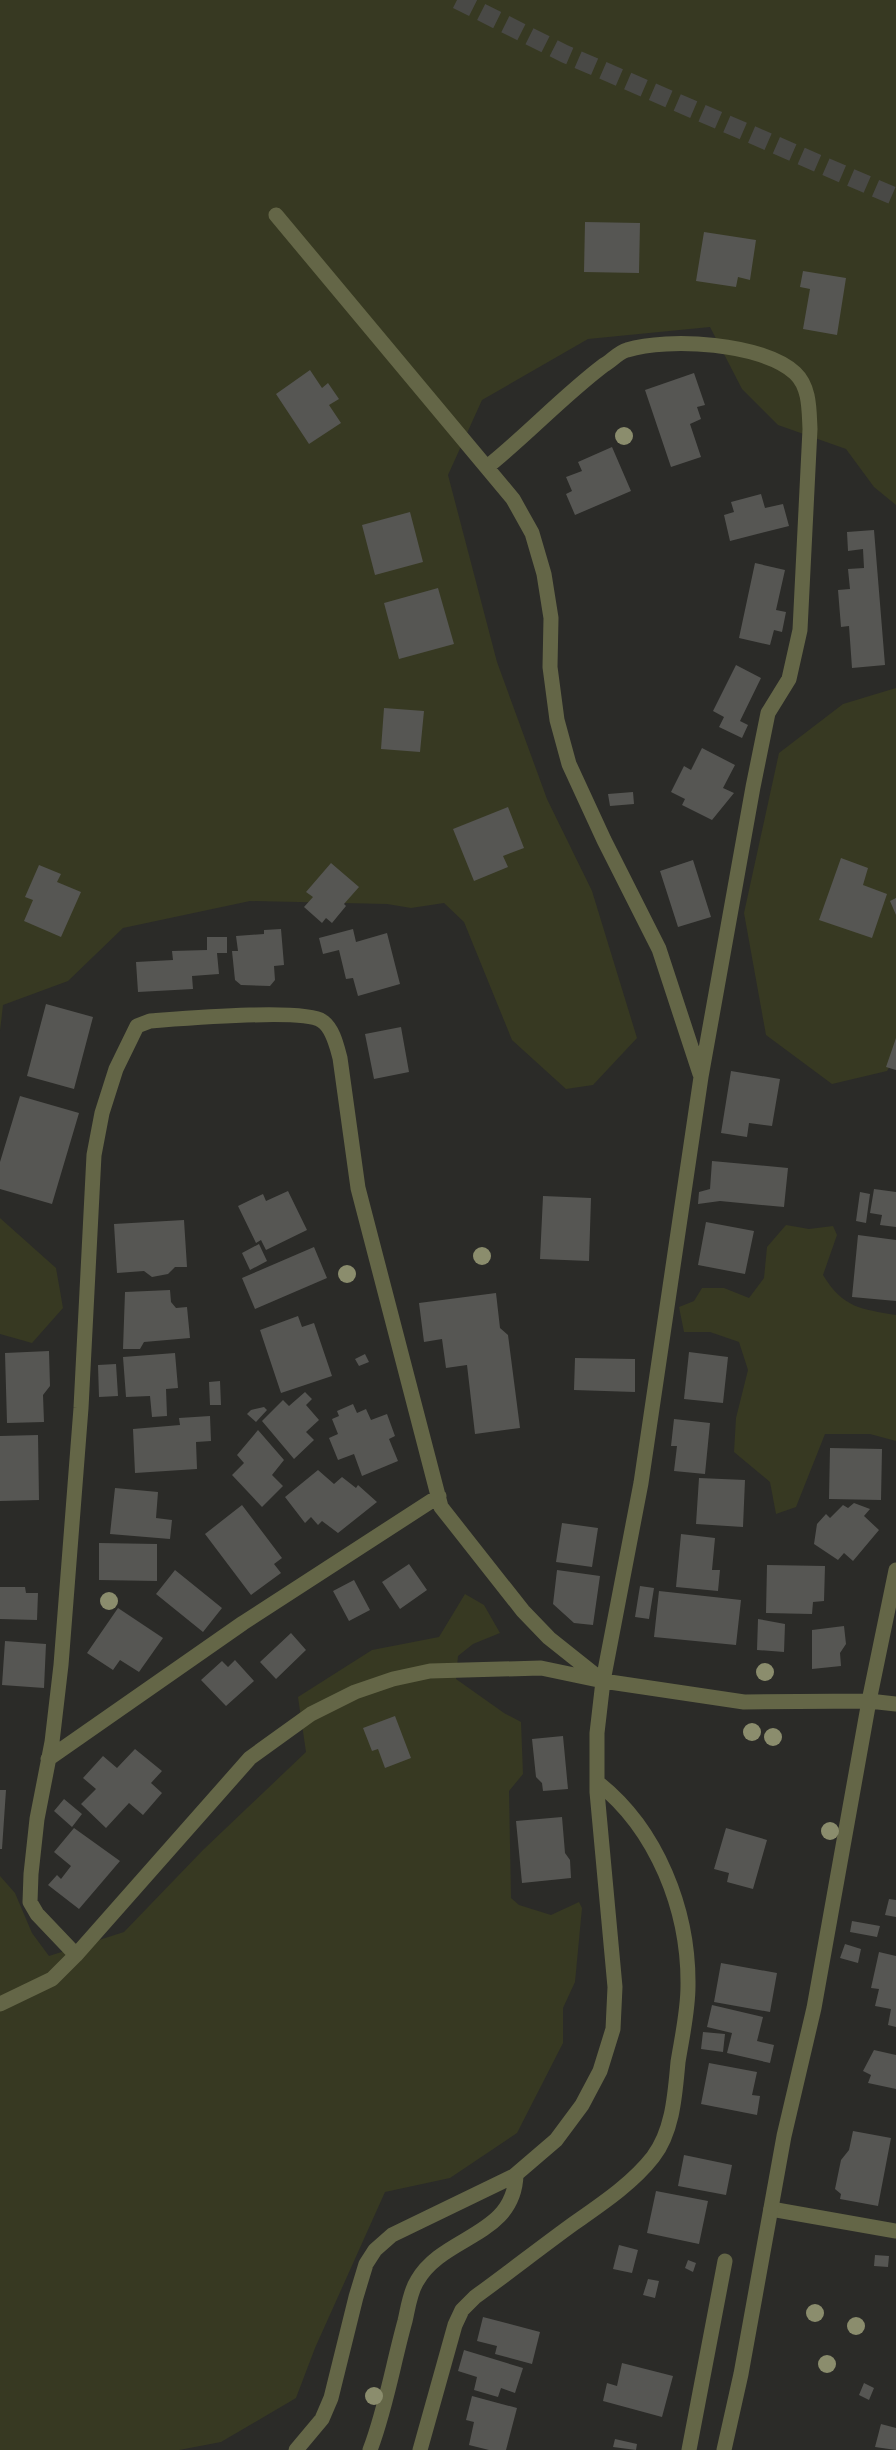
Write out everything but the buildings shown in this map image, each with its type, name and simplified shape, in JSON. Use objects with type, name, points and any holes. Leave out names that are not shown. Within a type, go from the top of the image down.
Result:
[{"type":"street","points":[[276,215],[513,499],[532,533],[544,574],[551,618],[550,667],[557,720],[570,764],[604,840],[659,949],[701,1077]]},
{"type":"street","points":[[296,2450],[322,2419],[331,2398],[363,2275],[375,2250],[392,2235],[516,2175],[556,2140],[582,2105],[600,2071],[613,2029],[615,1987],[597,1782],[597,1733],[603,1681],[641,1483],[701,1077],[768,713],[789,679],[800,630],[806,528],[808,397],[796,374],[766,355],[731,346],[668,345],[626,350],[585,379],[524,437],[487,467]]},
{"type":"street","points":[[76,1955],[37,1914],[30,1902],[37,1819],[61,1665],[81,1408],[94,1155],[102,1113],[116,1069],[137,1026],[150,1021],[307,1016],[323,1021],[334,1038],[340,1058],[358,1188],[441,1507],[523,1611],[549,1638],[603,1681]]},
{"type":"street","points":[[48,1759],[243,1623],[439,1496]]},
{"type":"street","points":[[724,2450],[741,2374],[784,2136],[814,2008],[869,1701],[896,1570]]},
{"type":"street","points":[[0,2004],[52,1979],[76,1955],[250,1758],[311,1714],[355,1692],[393,1679],[430,1671],[541,1668],[603,1681],[744,1702],[869,1701],[896,1704]]},
{"type":"street","points":[[420,2450],[462,2310],[475,2297],[597,2207],[637,2173],[653,2157],[667,2131],[673,2105],[688,1986],[683,1932],[659,1857],[628,1809],[597,1782]]},
{"type":"street","points":[[370,2450],[383,2414],[395,2355],[416,2282],[445,2253],[500,2216],[510,2205],[516,2189],[516,2175]]},
{"type":"street","points":[[771,2209],[896,2231]]},
{"type":"street","points":[[688,2450],[725,2261]]},
{"type":"green space","points":[[0,0],[896,0],[896,505],[874,487],[846,449],[778,425],[742,389],[710,327],[588,339],[482,400],[448,475],[497,662],[547,799],[592,891],[637,1038],[593,1085],[566,1089],[512,1040],[464,922],[444,903],[411,908],[387,904],[250,901],[123,928],[68,981],[3,1005],[0,1031]]},
{"type":"green space","points":[[896,688],[896,1056],[887,1071],[832,1084],[766,1035],[744,913],[779,753],[843,704]]},
{"type":"green space","points":[[0,1218],[56,1268],[63,1308],[32,1343],[0,1334]]},
{"type":"green space","points":[[786,1225],[809,1229],[833,1226],[837,1235],[823,1275],[830,1286],[846,1301],[854,1305],[896,1315],[896,1441],[870,1434],[825,1434],[796,1507],[776,1514],[770,1482],[734,1452],[736,1418],[748,1370],[739,1342],[710,1332],[684,1332],[679,1307],[694,1301],[702,1288],[724,1288],[749,1298],[764,1278],[767,1247]]},
{"type":"green space","points":[[465,1594],[484,1605],[500,1633],[473,1644],[458,1656],[456,1679],[504,1713],[521,1722],[523,1774],[509,1791],[511,1898],[519,1905],[551,1915],[579,1902],[582,1908],[575,1982],[563,2008],[563,2043],[517,2133],[450,2178],[385,2192],[315,2348],[296,2398],[221,2442],[179,2450],[0,2450],[0,1876],[15,1893],[32,1933],[49,1956],[124,1932],[203,1850],[306,1752],[298,1697],[372,1650],[439,1637]]},
{"type":"tunnel","points":[[457,0],[565,54],[896,197]]}]
